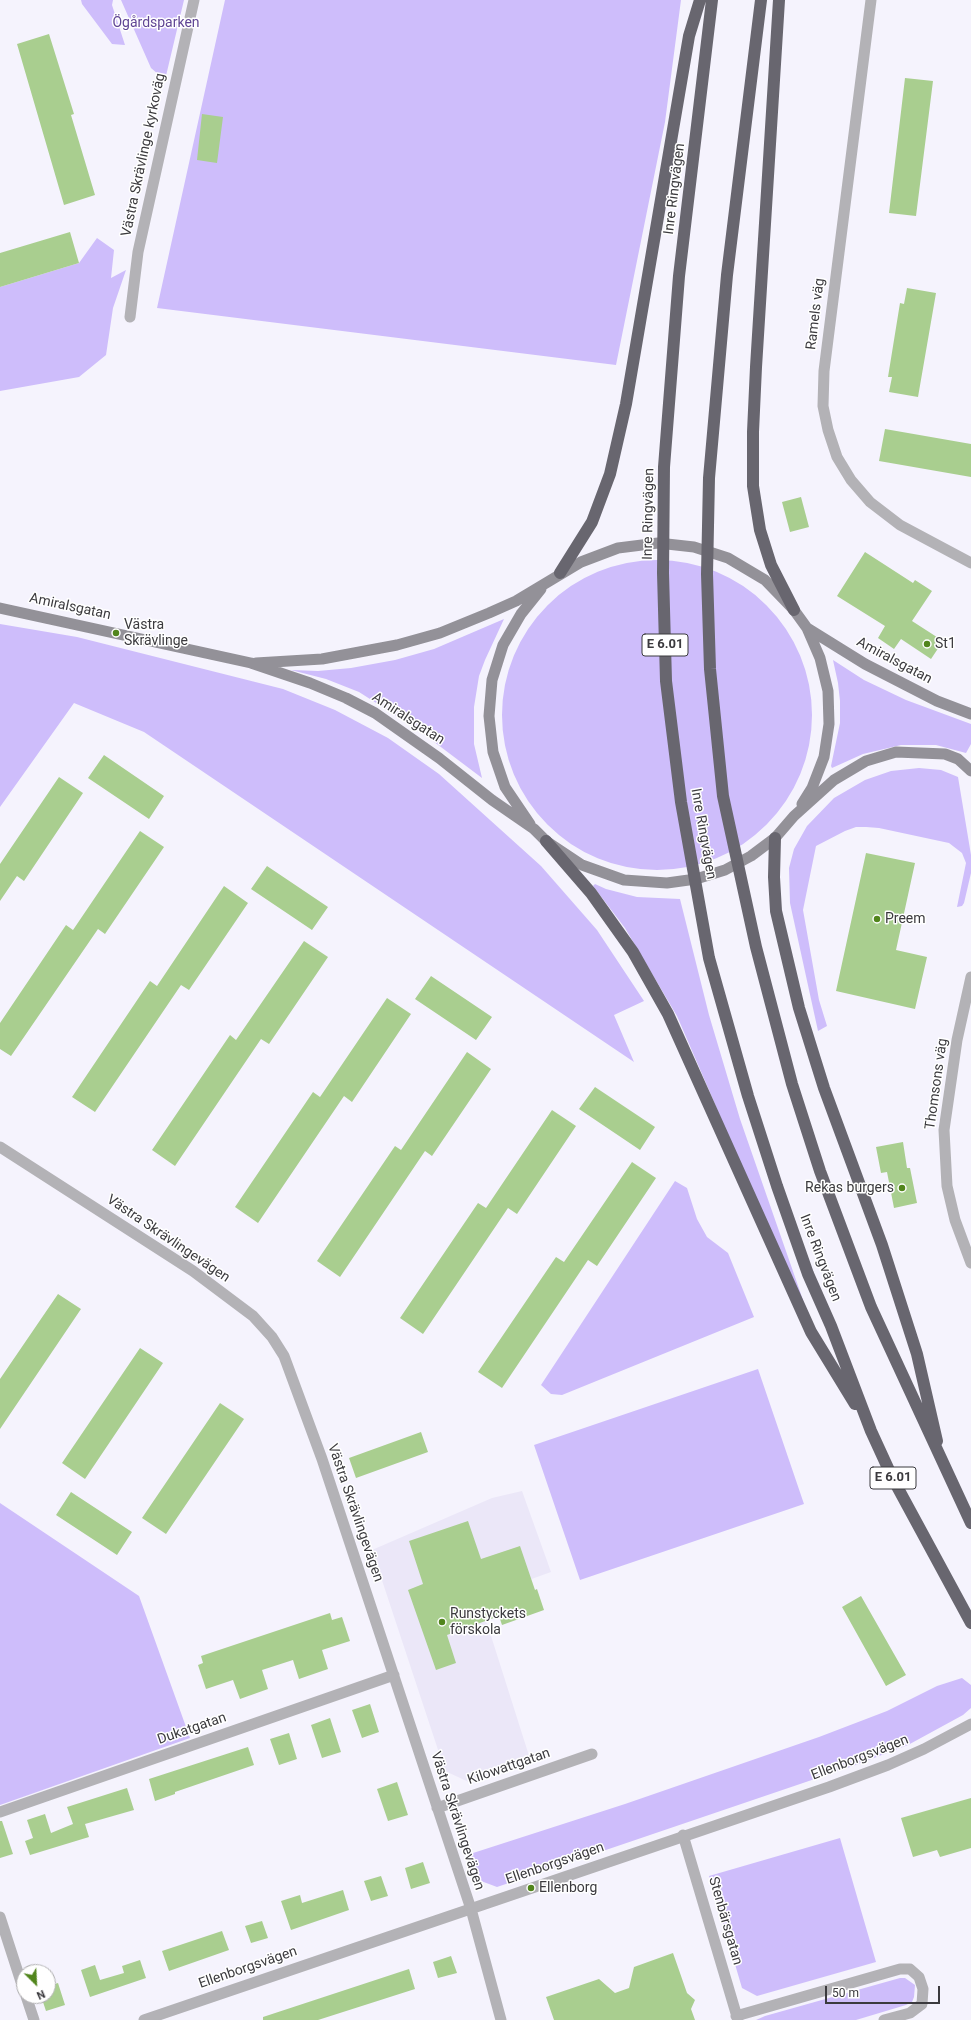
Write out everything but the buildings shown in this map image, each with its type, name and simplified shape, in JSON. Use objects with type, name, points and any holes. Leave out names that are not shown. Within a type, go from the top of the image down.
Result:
[{"type":"highway","points":[[560,573],[592,522],[610,474],[626,404],[689,36],[700,0]]},
{"type":"highway","name":"Inre Ringvägen","points":[[712,0],[679,276],[664,467],[663,574],[666,681],[681,802],[710,958],[748,1096],[777,1186],[808,1274],[831,1326],[871,1431],[893,1479],[971,1623]]},
{"type":"highway","name":"Inre Ringvägen","points":[[761,0],[727,275],[709,478],[707,574],[710,669],[723,796],[756,947],[794,1091],[820,1171],[871,1307],[971,1523]]},
{"type":"highway","points":[[779,0],[755,396],[753,486],[760,530],[771,565],[794,610]]},
{"type":"highway","points":[[775,838],[774,877],[776,911],[799,1008],[824,1088],[882,1245],[917,1354],[944,1467]]},
{"type":"highway","points":[[546,841],[591,893],[623,939],[664,1008],[811,1332],[871,1431]]},
{"type":"main road","name":"Amiralsgatan","points":[[251,663],[322,659],[398,645],[440,632],[489,613],[545,584],[560,573],[581,562],[618,548],[658,543],[694,547],[728,558],[764,580],[794,610],[807,628],[822,665],[828,691],[829,724],[824,757],[812,788],[794,816]]},
{"type":"main road","name":"Amiralsgatan","points":[[545,584],[521,614],[503,645],[492,680],[489,716],[493,752],[505,787],[534,829],[546,841],[582,865],[624,880],[667,883],[696,879],[724,870],[751,856],[775,838],[794,816],[834,780],[866,761],[896,752],[945,754],[958,759],[971,771]]},
{"type":"main road","name":"Amiralsgatan","points":[[0,608],[251,663],[310,683],[346,698],[375,713],[439,758],[492,800],[534,829]]},
{"type":"main road","name":"Amiralsgatan","points":[[807,628],[865,664],[937,701],[971,714]]},
{"type":"street","name":"Västra Skrävlinge kyrkoväg","points":[[130,317],[138,252],[194,0]]},
{"type":"street","name":"Ramels väg","points":[[871,0],[824,371],[823,406],[837,457],[851,480],[870,502],[900,525],[971,563]]},
{"type":"street","name":"Thomsons väg","points":[[970,1262],[955,1220],[948,1186],[944,1130],[957,1040],[971,977]]},
{"type":"street","name":"Västra Skrävlingevägen","points":[[0,1147],[193,1272],[253,1316],[272,1337],[284,1356],[296,1387],[394,1675],[470,1909],[501,2020]]},
{"type":"street","name":"Dukatgatan","points":[[0,1812],[394,1675]]},
{"type":"street","name":"Ellenborgsvägen","points":[[144,2020],[888,1765],[924,1749],[971,1724]]},
{"type":"street","name":"Kilowattgatan","points":[[437,1808],[592,1754]]},
{"type":"street","name":"Stenbärsgatan","points":[[683,1835],[737,2018],[900,1969],[910,1969],[919,1977],[923,1988],[922,2004],[910,2013],[884,2020]]},
{"type":"street","points":[[0,1918],[16,1967]]},
{"type":"street","points":[[29,2004],[34,2020]]},
{"type":"shaded area","name":"Runstyckets förskola","points":[[522,1491],[551,1572],[479,1598],[531,1762],[471,1783],[445,1771],[372,1550],[492,1498]]},
{"type":"green space","points":[[81,0],[113,0],[112,5],[125,45],[112,44],[82,4]]},
{"type":"green space","name":"Ögårdsparken","points":[[121,0],[184,0],[165,80],[151,68]]},
{"type":"green space","points":[[225,0],[681,0],[665,122],[616,365],[157,308]]},
{"type":"green space","points":[[97,238],[114,250],[111,278],[126,270],[113,308],[106,355],[79,377],[0,391],[0,287],[79,263]]},
{"type":"green space","points":[[642,560],[672,560],[702,566],[730,578],[756,595],[777,616],[794,642],[806,670],[812,700],[812,730],[806,760],[801,774],[786,801],[767,825],[743,844],[716,859],[702,864],[672,870],[642,870],[612,864],[584,852],[558,835],[537,814],[520,788],[508,760],[502,730],[502,700],[508,670],[520,642],[537,616],[558,595],[584,578],[612,566]]},
{"type":"green space","points":[[504,619],[479,676],[474,707],[474,744],[482,778],[417,729],[359,692],[326,679],[291,670],[318,671],[351,668],[395,660],[434,649]]},
{"type":"green space","points":[[0,624],[77,637],[283,689],[335,710],[388,738],[439,774],[541,866],[597,930],[644,1001],[614,1015],[634,1062],[144,732],[74,703],[0,807]]},
{"type":"green space","points":[[833,660],[864,680],[906,700],[971,724],[971,744],[966,753],[936,745],[901,745],[863,754],[832,768],[831,766],[840,723],[838,683]]},
{"type":"green space","points":[[919,768],[941,770],[958,777],[971,855],[971,873],[964,903],[962,906],[957,907],[966,863],[962,853],[949,843],[879,828],[856,827],[816,846],[803,910],[819,1000],[827,1026],[818,1031],[790,903],[789,868],[794,849],[807,826],[834,798],[865,780],[891,771]]},
{"type":"green space","points":[[595,884],[606,889],[637,897],[680,899],[709,1015],[740,1119],[811,1323],[755,1203],[677,1016],[625,928],[593,886]]},
{"type":"green space","points":[[675,1181],[687,1188],[697,1219],[707,1237],[728,1253],[754,1317],[562,1395],[551,1394],[541,1385]]},
{"type":"green space","points":[[758,1369],[804,1504],[580,1580],[534,1445]]},
{"type":"green space","points":[[0,1503],[139,1596],[190,1738],[0,1805]]},
{"type":"green space","points":[[962,1678],[971,1685],[971,1708],[963,1715],[908,1745],[853,1766],[497,1887],[481,1881],[477,1874],[470,1854],[625,1804],[819,1737],[887,1711],[937,1686]]},
{"type":"green space","points":[[840,1838],[876,1962],[757,1996],[742,1988],[709,1876]]},
{"type":"green space","points":[[900,1978],[905,1978],[915,1985],[912,2002],[856,2020],[756,2020],[765,2016]]},
{"type":"place","name":"Västra Skrävlinge","points":[[116,633]]},
{"type":"place","name":"St1","points":[[927,644]]},
{"type":"place","name":"Preem","points":[[877,919]]},
{"type":"place","name":"Rekas burgers","points":[[902,1188]]},
{"type":"place","name":"Runstyckets förskola","points":[[442,1622]]},
{"type":"place","name":"Ellenborg","points":[[531,1888]]}]
